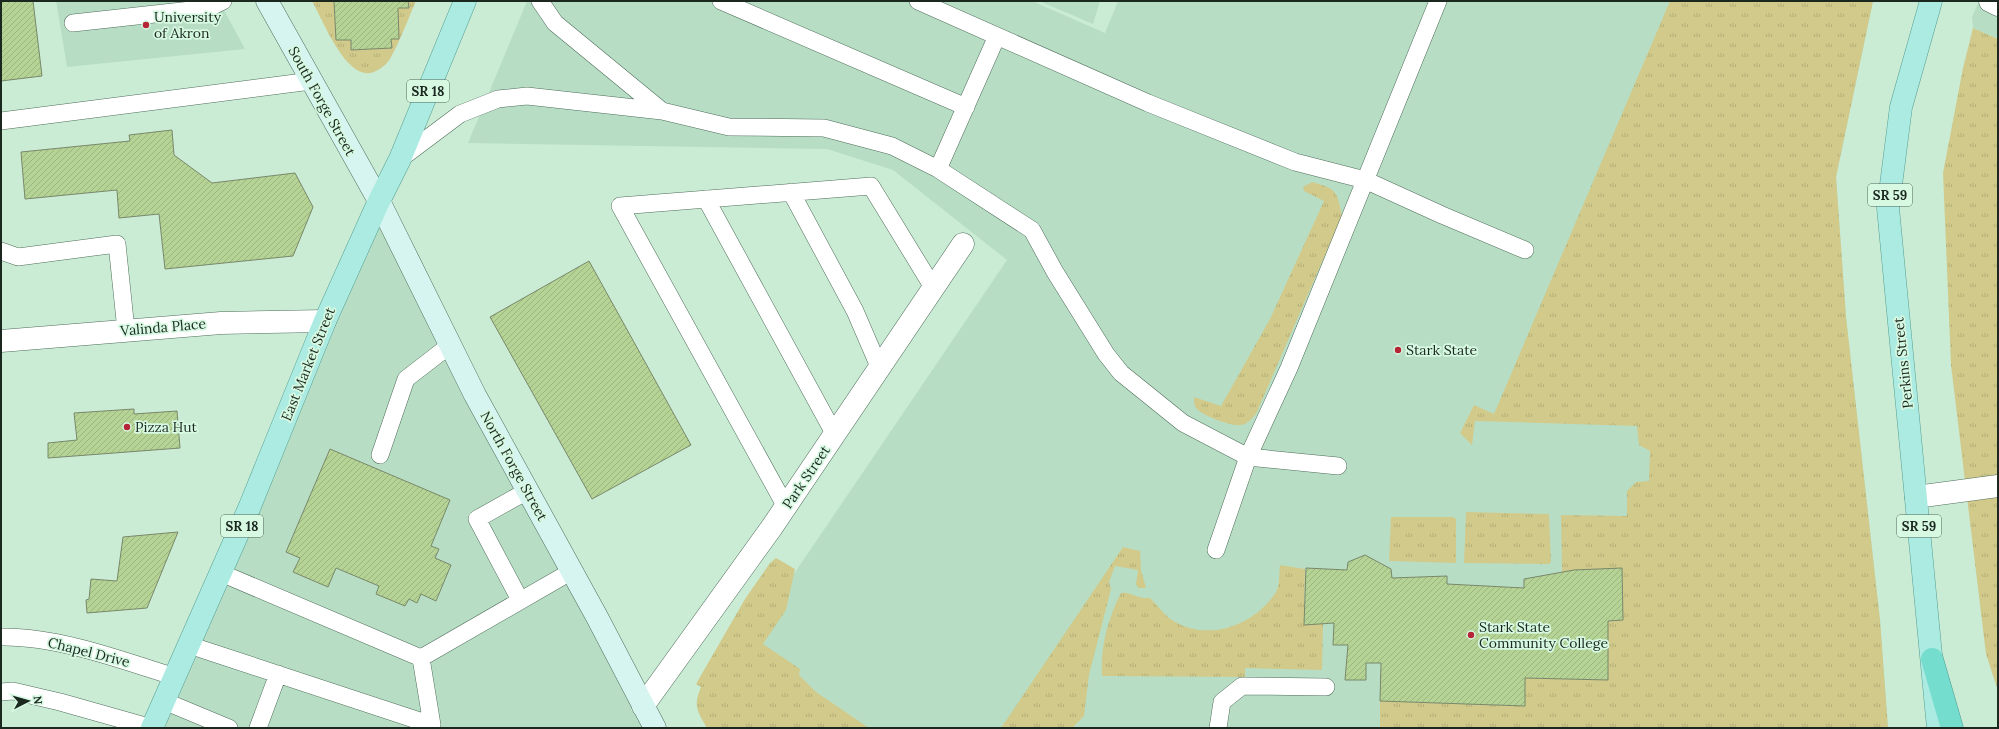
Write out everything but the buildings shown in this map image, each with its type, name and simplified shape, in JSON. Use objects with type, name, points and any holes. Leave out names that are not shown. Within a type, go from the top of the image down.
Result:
[{"type":"highway","points":[[1932,659],[1952,728]]},
{"type":"main road","name":"East Market Street","points":[[152,728],[221,574],[278,440],[325,321],[379,200],[400,159],[465,1]]},
{"type":"main road","name":"Perkins Street","points":[[1931,1],[1901,107],[1888,208],[1938,728]]},
{"type":"street","name":"South Forge Street","points":[[267,1],[379,200]]},
{"type":"street","points":[[1990,1],[1998,5]]},
{"type":"street","name":"North Forge Street","points":[[379,200],[450,345],[655,728]]},
{"type":"street","name":"Park Street","points":[[643,706],[786,507],[963,244]]},
{"type":"street","name":"Valinda Place","points":[[1,341],[222,323],[325,321]]},
{"type":"street","points":[[1916,497],[1998,486]]},
{"type":"lane","points":[[73,23],[209,8],[224,1]]},
{"type":"lane","points":[[540,1],[555,23],[662,110]]},
{"type":"lane","points":[[721,1],[966,107]]},
{"type":"lane","points":[[918,1],[1148,103],[1295,162],[1365,180],[1442,215],[1525,250]]},
{"type":"lane","points":[[1216,550],[1248,457],[1289,368],[1438,1]]},
{"type":"lane","points":[[938,169],[997,36]]},
{"type":"lane","points":[[1,121],[311,81]]},
{"type":"lane","points":[[400,159],[460,114],[498,99],[526,96],[662,110],[729,127],[824,128],[892,146],[938,169],[1032,230],[1055,272],[1106,354],[1121,373],[1183,422],[1248,457],[1338,466]]},
{"type":"lane","points":[[786,507],[620,206],[871,186],[934,289]]},
{"type":"lane","points":[[792,192],[855,311],[880,369]]},
{"type":"lane","points":[[706,199],[835,435]]},
{"type":"lane","points":[[1,251],[18,257],[117,244],[126,330]]},
{"type":"lane","points":[[380,455],[406,379],[450,345]]},
{"type":"lane","points":[[520,600],[476,518],[527,491]]},
{"type":"lane","points":[[421,658],[572,571]]},
{"type":"lane","points":[[221,574],[421,658]]},
{"type":"lane","name":"Chapel Drive","points":[[1,637],[22,637],[102,653],[175,677]]},
{"type":"lane","points":[[189,645],[433,727],[421,658]]},
{"type":"lane","points":[[258,728],[278,674]]},
{"type":"lane","points":[[1218,728],[1222,702],[1242,686],[1326,687]]},
{"type":"lane","points":[[1,692],[13,691],[60,702],[152,728]]},
{"type":"lane","points":[[164,701],[229,728]]},
{"type":"shaded area","name":"University of Akron","points":[[56,1],[219,1],[245,49],[67,67]]},
{"type":"shaded area","name":"Stark State","points":[[527,1],[1032,1],[1105,33],[1118,1],[1873,1],[1836,177],[1846,317],[1880,620],[1888,728],[709,728],[783,590],[1007,260],[893,170],[827,149],[468,143]]},
{"type":"shaded area","points":[[1039,1],[1100,1],[1093,24]]},
{"type":"shaded area","points":[[1979,1],[1998,1],[1998,39],[1973,28],[1972,17]]},
{"type":"shaded area","points":[[380,218],[650,728],[159,728]]},
{"type":"green space","points":[[312,1],[334,1],[351,40],[351,50],[392,48],[391,39],[398,8],[409,8],[408,1],[416,1],[390,59],[378,70],[366,73],[356,69],[346,60],[338,49]]},
{"type":"green space","points":[[1670,1],[1873,1],[1836,177],[1846,317],[1880,620],[1888,728],[1380,728],[1380,701],[1525,706],[1525,678],[1608,679],[1608,621],[1623,620],[1622,568],[1562,572],[1561,515],[1627,516],[1627,491],[1636,482],[1649,481],[1650,451],[1639,445],[1637,426],[1475,421],[1472,445],[1460,433],[1474,405],[1494,414]]},
{"type":"green space","points":[[1973,28],[1998,39],[1998,691],[1986,654],[1951,365],[1943,173],[1963,68]]},
{"type":"green space","points":[[1312,182],[1327,187],[1334,192],[1339,201],[1342,216],[1256,414],[1248,422],[1241,425],[1225,423],[1211,418],[1196,408],[1194,404],[1194,397],[1221,406],[1270,319],[1324,201],[1304,191],[1303,187]]},
{"type":"green space","points":[[1466,512],[1549,514],[1551,562],[1549,564],[1464,563]]},
{"type":"green space","points":[[1391,517],[1453,517],[1456,519],[1456,563],[1389,561]]},
{"type":"green space","points":[[1123,547],[1140,551],[1141,570],[1146,588],[1138,588],[1136,584],[1138,570],[1115,566],[1109,582],[1111,589],[1089,675],[1084,716],[1074,726],[1075,728],[1001,728]]},
{"type":"green space","points":[[776,558],[795,569],[786,610],[763,644],[800,669],[799,675],[816,692],[869,728],[707,728],[697,708],[697,699],[701,687],[696,684],[745,599],[770,563]]},
{"type":"green space","points":[[1280,565],[1305,569],[1304,624],[1323,624],[1322,670],[1245,668],[1245,677],[1102,676],[1102,655],[1106,633],[1112,613],[1121,593],[1150,598],[1169,618],[1183,626],[1198,630],[1228,628],[1255,614],[1267,604],[1276,592],[1279,583]]},
{"type":"place","name":"University of Akron","points":[[146,25]]},
{"type":"place","name":"Stark State","points":[[1398,350]]},
{"type":"place","name":"Pizza Hut","points":[[127,427]]},
{"type":"place","name":"Stark State Community College","points":[[1471,635]]}]
